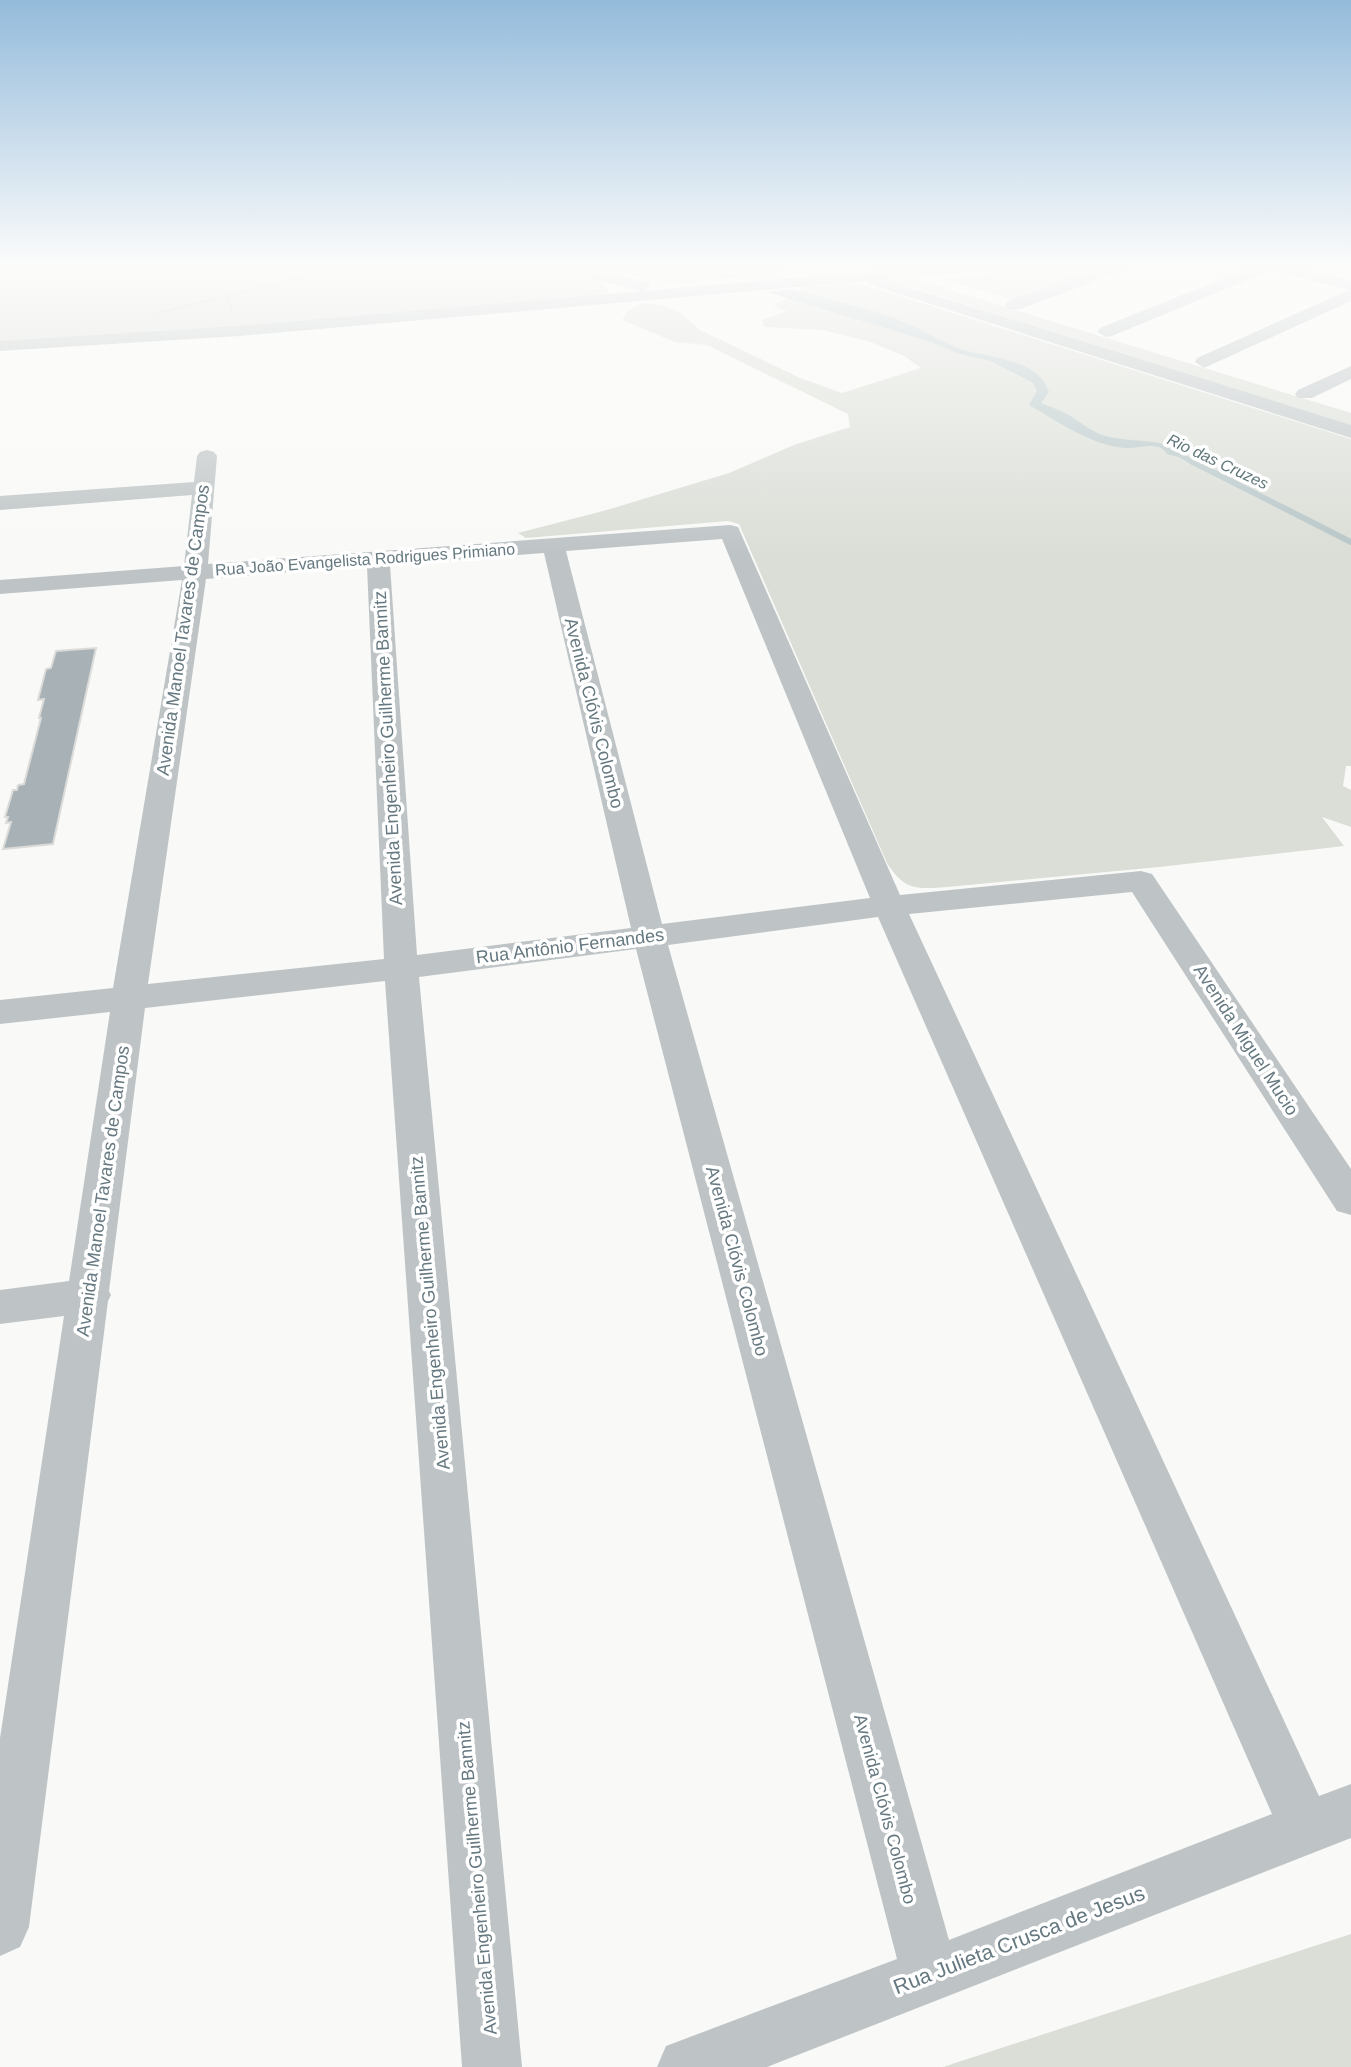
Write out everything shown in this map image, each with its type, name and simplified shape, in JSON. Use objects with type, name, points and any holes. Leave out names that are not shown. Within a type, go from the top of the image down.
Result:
[{"type":"street","points":[[1129,361],[1351,432]]},
{"type":"street","points":[[1199,361],[1229,370]]},
{"type":"street","points":[[1327,400],[1299,392],[1351,372]]},
{"type":"street","name":"Avenida Manoel Tavares de Campos","points":[[0,503],[204,472],[195,572],[129,997],[90,1295],[0,1927]]},
{"type":"street","name":"Rua João Evangelista Rodrigues Primiano","points":[[1,590],[195,572],[730,532],[889,906]]},
{"type":"street","name":"Avenida Clóvis Colombo","points":[[553,544],[649,936],[930,1976]]},
{"type":"street","name":"Avenida Engenheiro Guilherme Bannitz","points":[[378,559],[401,968],[492,2067]]},
{"type":"street","name":"Rua Antônio Fernandes","points":[[0,1012],[401,968],[889,906],[1141,881]]},
{"type":"street","name":"Avenida Miguel Mucio","points":[[1141,881],[1351,1200]]},
{"type":"street","points":[[889,906],[1329,1820]]},
{"type":"street","points":[[0,1307],[90,1295]]},
{"type":"street","name":"Rua Julieta Crusca de Jesus","points":[[687,2067],[930,1976],[1329,1820]]},
{"type":"shaded area","points":[[741,361],[766,361],[800,378],[842,393],[921,368],[912,361],[1106,361],[1351,439],[1351,766],[1346,766],[1343,786],[1351,790],[1351,827],[1322,817],[1344,846],[947,887],[912,886],[900,879],[887,863],[739,524],[728,521],[526,538],[518,533],[607,510],[729,473],[794,445],[850,427],[848,414]]},
{"type":"shaded area","points":[[992,361],[1013,361],[1033,371],[1043,380],[1049,392],[1041,403],[1100,434],[1162,444],[1194,461],[1167,454],[1159,447],[1112,446],[1075,432],[1029,405],[1037,391],[1033,383]]},
{"type":"shaded area","points":[[1144,361],[1183,361],[1351,413],[1351,428]]},
{"type":"shaded area","points":[[1351,1934],[1351,2067],[943,2067]]},
{"type":"building","points":[[96,648],[53,844],[3,849],[11,822],[6,823],[8,817],[5,817],[13,790],[24,784],[41,718],[44,699],[38,700],[46,669],[51,668],[56,651]]},
{"type":"waterway","name":"Rio das Cruzes","points":[[1181,456],[1194,463]]},
{"type":"waterway","name":"Rio das Cruzes","points":[[1191,461],[1351,542]]}]
